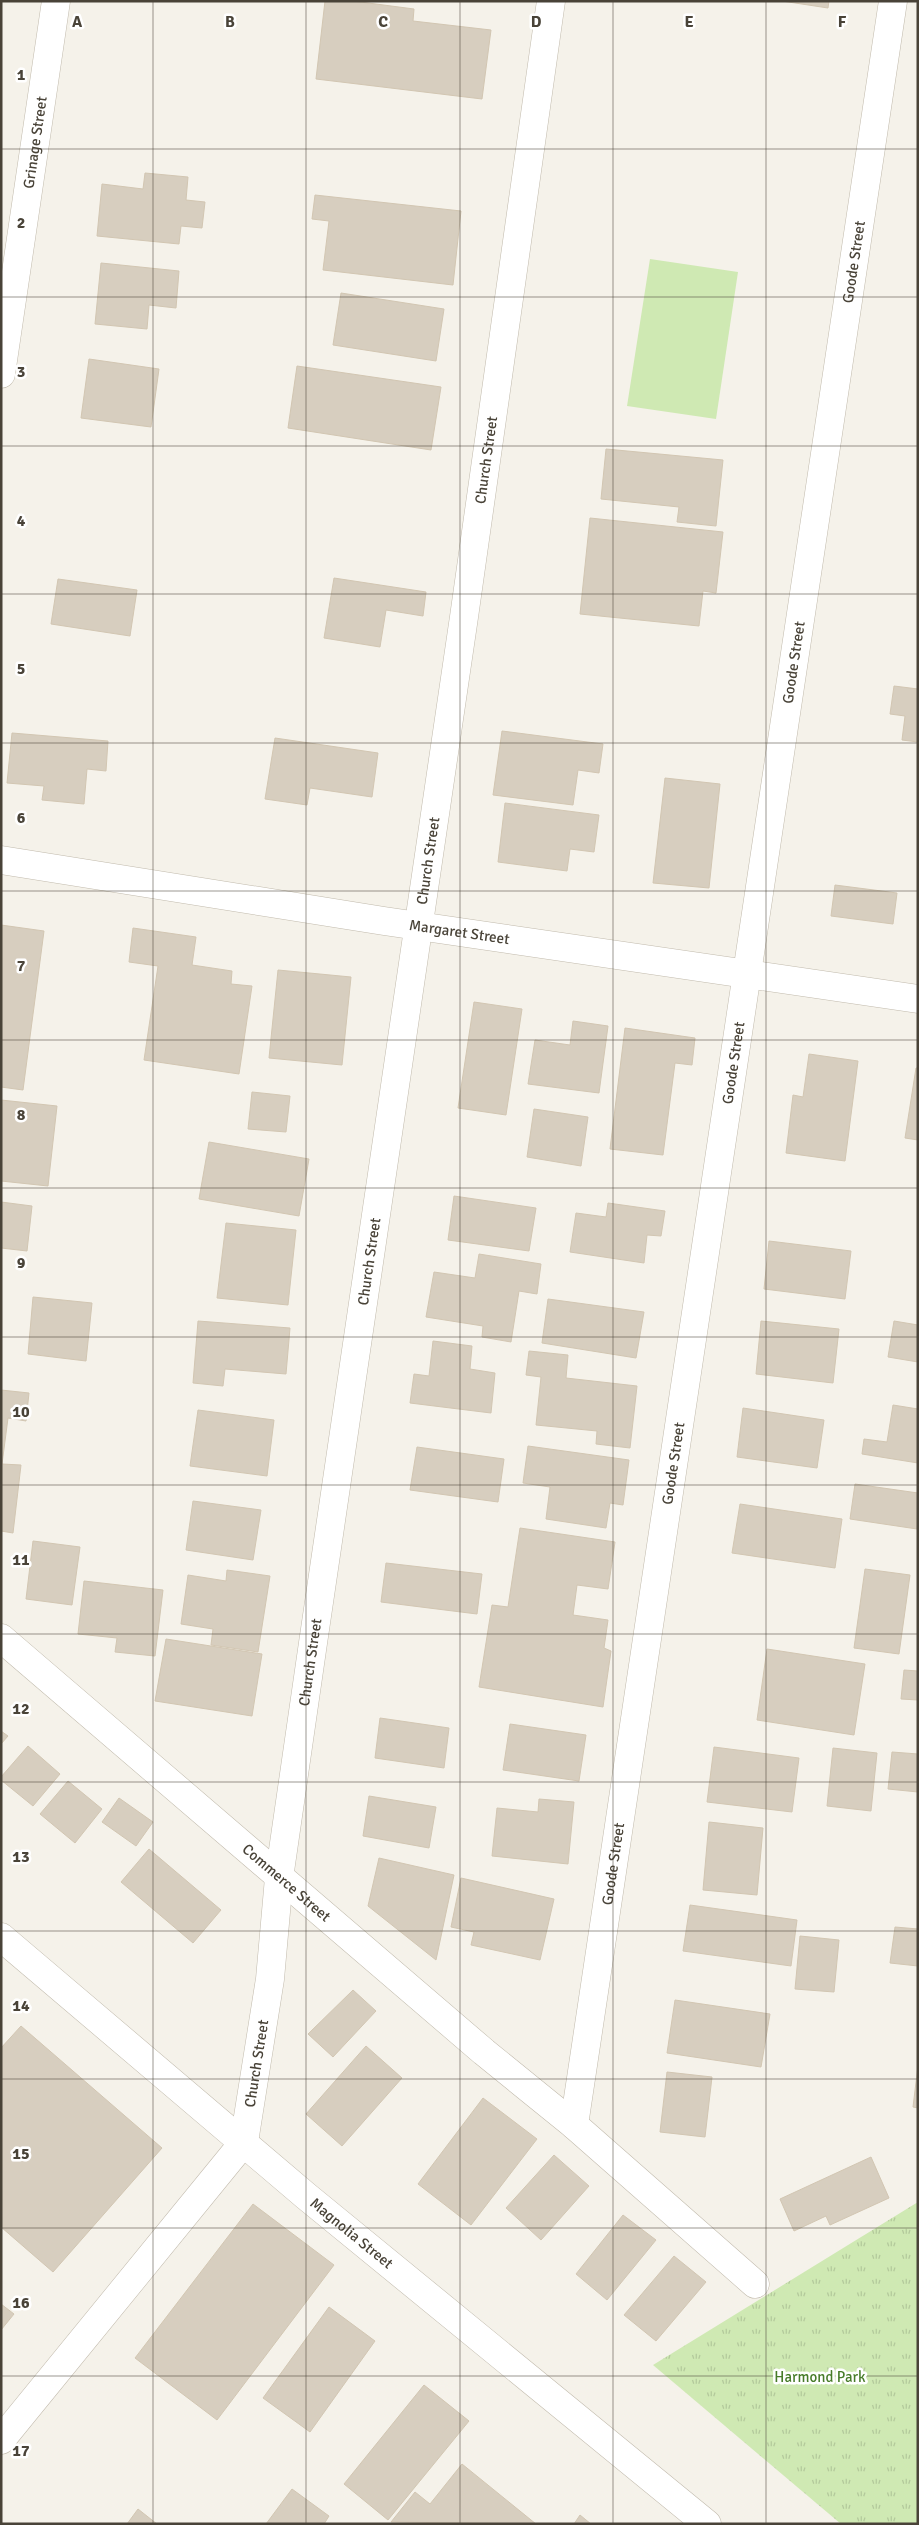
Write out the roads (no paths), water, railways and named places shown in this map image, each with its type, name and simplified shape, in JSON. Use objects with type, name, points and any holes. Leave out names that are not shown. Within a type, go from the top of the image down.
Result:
[{"type":"street","name":"Grinage Street","points":[[1,374],[56,1]]},
{"type":"street","name":"Church Street","points":[[244,2142],[270,1979],[279,1878],[464,617],[551,1]]},
{"type":"street","name":"Goode Street","points":[[574,2126],[893,1]]},
{"type":"street","name":"Margaret Street","points":[[1,860],[418,926],[918,999]]},
{"type":"street","name":"Commerce Street","points":[[1,1638],[279,1878],[574,2126],[755,2284]]},
{"type":"street","name":"Magnolia Street","points":[[1,1936],[306,2196],[707,2524]]},
{"type":"street","points":[[1,2440],[244,2142]]},
{"type":"park label","name":"Harmond Park","points":[[820,2377]]}]
